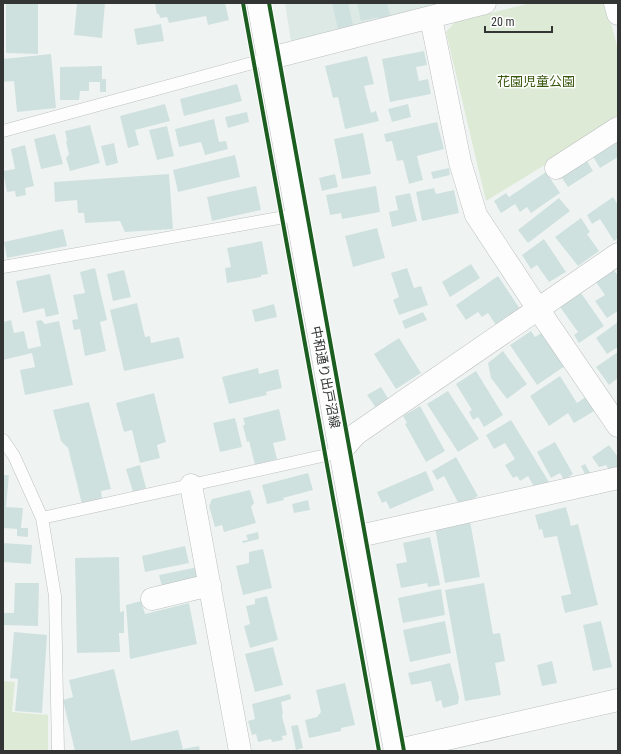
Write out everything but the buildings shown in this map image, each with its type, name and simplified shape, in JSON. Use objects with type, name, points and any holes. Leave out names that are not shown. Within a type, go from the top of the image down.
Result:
[{"type":"street","name":"中和通り出戸沼線","points":[[258,3],[394,751]]},
{"type":"street","points":[[268,59],[485,3]]},
{"type":"street","points":[[615,3],[618,14]]},
{"type":"street","points":[[431,18],[460,162],[476,215],[618,426]]},
{"type":"street","points":[[556,168],[618,128]]},
{"type":"street","points":[[340,452],[356,434],[618,254]]},
{"type":"street","points":[[355,537],[618,478]]},
{"type":"street","points":[[191,485],[240,751]]},
{"type":"street","points":[[152,599],[210,585]]},
{"type":"street","points":[[394,751],[618,700]]},
{"type":"lane","points":[[3,131],[268,59]]},
{"type":"lane","points":[[3,267],[296,215]]},
{"type":"lane","points":[[3,440],[14,456],[42,518],[55,596],[58,751]]},
{"type":"lane","points":[[42,518],[340,452]]},
{"type":"shaded area","points":[[285,3],[445,3],[291,41]]},
{"type":"green space","name":"花園児童公園","points":[[531,3],[606,3],[618,50],[618,120],[486,201],[446,32],[455,22]]},
{"type":"green space","points":[[3,681],[15,682],[12,712],[48,715],[48,751],[3,751]]},
{"type":"cycle path","points":[[243,3],[379,751]]},
{"type":"cycle path","points":[[269,3],[404,751]]}]
